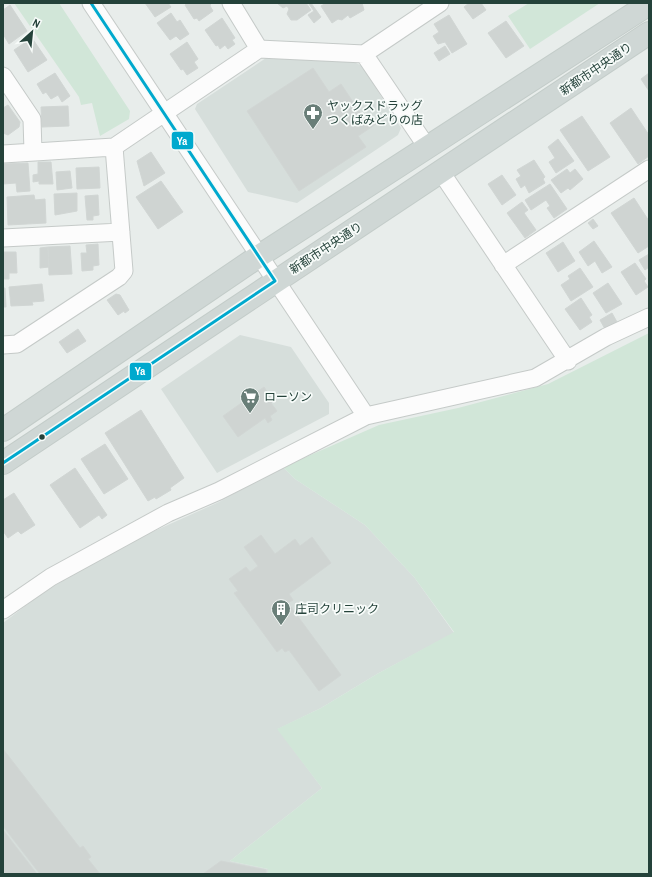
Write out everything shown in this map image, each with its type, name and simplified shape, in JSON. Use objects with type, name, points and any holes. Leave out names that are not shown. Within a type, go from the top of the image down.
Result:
[{"type":"main road","name":"新都市中央通り","points":[[3,430],[259,256],[649,4]]},
{"type":"main road","name":"新都市中央通り","points":[[3,463],[649,33]]},
{"type":"street","points":[[91,3],[366,416]]},
{"type":"street","points":[[3,154],[114,147],[259,49],[364,54],[440,3]]},
{"type":"street","points":[[232,4],[259,49]]},
{"type":"street","points":[[364,54],[426,147]]},
{"type":"street","points":[[3,76],[32,120],[33,152]]},
{"type":"street","points":[[3,345],[17,344],[119,277],[124,271],[114,147]]},
{"type":"street","points":[[503,265],[649,169]]},
{"type":"street","points":[[441,172],[568,360]]},
{"type":"street","points":[[3,238],[121,232]]},
{"type":"street","points":[[3,610],[51,577],[168,513],[219,491],[366,416],[535,378],[606,337],[649,317]]},
{"type":"shaded area","points":[[266,58],[352,61],[362,66],[401,128],[398,135],[297,203],[248,192],[195,109],[197,104]]},
{"type":"shaded area","points":[[240,335],[291,347],[329,403],[329,414],[217,473],[161,389]]},
{"type":"shaded area","points":[[283,467],[295,479],[365,525],[414,577],[454,633],[377,674],[321,708],[278,729],[322,788],[230,861],[268,869],[268,874],[3,874],[3,623],[37,597],[78,571],[141,537],[219,502]]},
{"type":"green space","points":[[14,3],[59,3],[130,111],[129,119],[100,136],[92,103],[81,105],[79,97]]},
{"type":"green space","points":[[529,3],[600,3],[530,49],[508,16]]},
{"type":"green space","points":[[649,333],[649,874],[268,874],[268,869],[230,861],[322,788],[277,729],[321,708],[377,674],[454,632],[414,577],[365,525],[295,479],[283,467],[379,425],[458,408],[548,384]]},
{"type":"building","points":[[145,3],[168,3],[171,7],[155,17]]},
{"type":"building","points":[[187,3],[211,3],[210,6],[213,11],[199,21],[197,18],[194,19],[185,5]]},
{"type":"building","points":[[277,3],[306,3],[311,10],[297,20],[291,20],[287,14],[289,9],[287,6],[283,8]]},
{"type":"building","points":[[311,3],[321,17],[314,23],[308,15],[314,11],[309,4]]},
{"type":"building","points":[[326,3],[362,3],[364,10],[350,18],[348,15],[342,20],[338,19],[332,23],[321,6]]},
{"type":"building","points":[[469,3],[481,3],[486,10],[473,19],[464,7]]},
{"type":"building","points":[[10,5],[27,31],[9,44],[3,34],[3,10]]},
{"type":"building","points":[[171,13],[177,22],[180,20],[189,34],[180,40],[176,36],[170,40],[157,23]]},
{"type":"building","points":[[449,15],[467,44],[452,53],[445,42],[438,44],[433,36],[439,32],[434,24]]},
{"type":"building","points":[[222,18],[235,38],[232,40],[235,44],[228,49],[225,45],[220,49],[218,45],[216,46],[205,30]]},
{"type":"building","points":[[506,21],[524,46],[506,58],[488,33]]},
{"type":"building","points":[[32,38],[47,60],[28,72],[14,50]]},
{"type":"building","points":[[187,42],[198,59],[194,62],[198,68],[187,75],[183,69],[181,70],[170,54]]},
{"type":"building","points":[[445,46],[450,54],[439,61],[434,53]]},
{"type":"building","name":"ヤックスドラッグ つくばみどりの店","points":[[313,68],[329,92],[341,84],[363,117],[368,113],[376,124],[358,136],[366,147],[299,191],[247,111]]},
{"type":"building","points":[[55,73],[70,96],[62,102],[58,95],[51,99],[46,92],[43,94],[37,84]]},
{"type":"building","points":[[649,73],[649,91],[641,79]]},
{"type":"building","points":[[8,105],[20,122],[19,127],[8,135],[3,133],[3,108]]},
{"type":"building","points":[[68,106],[69,126],[42,127],[41,107]]},
{"type":"building","points":[[631,108],[649,135],[649,156],[638,164],[610,123]]},
{"type":"building","points":[[582,116],[610,157],[588,171],[560,130]]},
{"type":"building","points":[[558,139],[574,161],[556,173],[549,162],[555,158],[548,147]]},
{"type":"building","points":[[151,152],[165,173],[144,186],[137,161]]},
{"type":"building","points":[[534,160],[545,177],[543,179],[545,183],[529,193],[525,185],[521,188],[516,179],[521,176],[517,170]]},
{"type":"building","points":[[38,162],[51,162],[53,184],[39,184],[39,181],[33,182],[33,175],[38,174]]},
{"type":"building","points":[[28,163],[30,191],[17,192],[16,183],[3,184],[3,164]]},
{"type":"building","points":[[99,167],[100,188],[77,189],[76,168]]},
{"type":"building","points":[[567,169],[570,173],[575,169],[583,179],[570,190],[568,188],[561,193],[551,180]]},
{"type":"building","points":[[70,171],[72,188],[57,190],[56,172]]},
{"type":"building","points":[[502,175],[516,195],[502,205],[488,184]]},
{"type":"building","points":[[161,181],[183,212],[158,229],[136,197]]},
{"type":"building","points":[[550,184],[567,209],[554,218],[547,208],[550,206],[546,200],[531,210],[525,200]]},
{"type":"building","points":[[77,193],[77,211],[55,215],[54,194]]},
{"type":"building","points":[[34,195],[35,200],[45,199],[46,223],[8,225],[7,197]]},
{"type":"building","points":[[98,195],[99,215],[93,216],[93,220],[87,220],[85,196]]},
{"type":"building","points":[[634,198],[649,221],[649,246],[638,253],[611,213]]},
{"type":"building","points":[[522,202],[528,210],[524,213],[536,230],[525,238],[507,213]]},
{"type":"building","points":[[593,219],[598,226],[593,229],[588,223]]},
{"type":"building","points":[[594,241],[612,267],[602,273],[595,261],[588,266],[579,252]]},
{"type":"building","points":[[563,242],[575,261],[558,272],[546,253]]},
{"type":"building","points":[[98,244],[99,265],[93,266],[93,270],[82,271],[81,253],[87,253],[86,245]]},
{"type":"building","points":[[70,246],[72,274],[49,275],[48,247]]},
{"type":"building","points":[[48,247],[49,267],[40,268],[40,248]]},
{"type":"building","points":[[3,252],[16,252],[17,273],[9,273],[9,279],[3,279]]},
{"type":"building","points":[[649,254],[649,267],[645,270],[639,260]]},
{"type":"building","points":[[635,263],[646,279],[644,281],[648,287],[636,295],[621,272]]},
{"type":"building","points":[[580,268],[593,287],[571,301],[561,285],[570,279],[568,276]]},
{"type":"building","points":[[608,283],[622,304],[606,313],[593,293]]},
{"type":"building","points":[[42,284],[44,301],[32,302],[33,305],[11,306],[9,287]]},
{"type":"building","points":[[3,288],[5,288],[6,307],[3,307]]},
{"type":"building","points":[[116,294],[120,295],[129,310],[118,315],[107,300]]},
{"type":"building","points":[[581,298],[592,315],[589,317],[592,322],[580,330],[565,309]]},
{"type":"building","points":[[612,313],[617,322],[605,329],[600,320]]},
{"type":"building","points":[[78,329],[86,341],[67,353],[59,342]]},
{"type":"building","name":"ローソン","points":[[264,387],[273,401],[271,403],[277,411],[270,416],[272,420],[268,423],[265,418],[238,437],[223,416]]},
{"type":"building","points":[[141,410],[184,478],[170,488],[171,490],[156,499],[155,497],[148,501],[105,433]]},
{"type":"building","points":[[105,444],[128,479],[104,494],[81,459]]},
{"type":"building","points":[[75,468],[107,515],[102,519],[99,515],[80,528],[50,485]]},
{"type":"building","points":[[14,493],[35,525],[21,534],[18,531],[8,538],[3,531],[3,500]]},
{"type":"building","name":"庄司クリニック","points":[[261,535],[275,554],[295,539],[300,546],[312,537],[331,563],[289,594],[293,600],[288,603],[341,675],[319,691],[289,650],[285,652],[282,648],[277,652],[234,593],[238,591],[229,579],[246,567],[250,572],[258,566],[244,547]]},
{"type":"building","points":[[3,749],[80,848],[83,846],[91,857],[88,859],[100,874],[40,874],[3,826]]},
{"type":"building","points":[[3,830],[37,874],[3,874]]},
{"type":"building","points":[[221,861],[266,870],[266,874],[203,874]]},
{"type":"transit line","name":"Ya","points":[[3,463],[275,281],[91,3]]},
{"type":"place","name":"ヤックスドラッグ つくばみどりの店","points":[[313,130]]},
{"type":"place","name":"ローソン","points":[[250,414]]},
{"type":"place","name":"庄司クリニック","points":[[281,626]]}]
